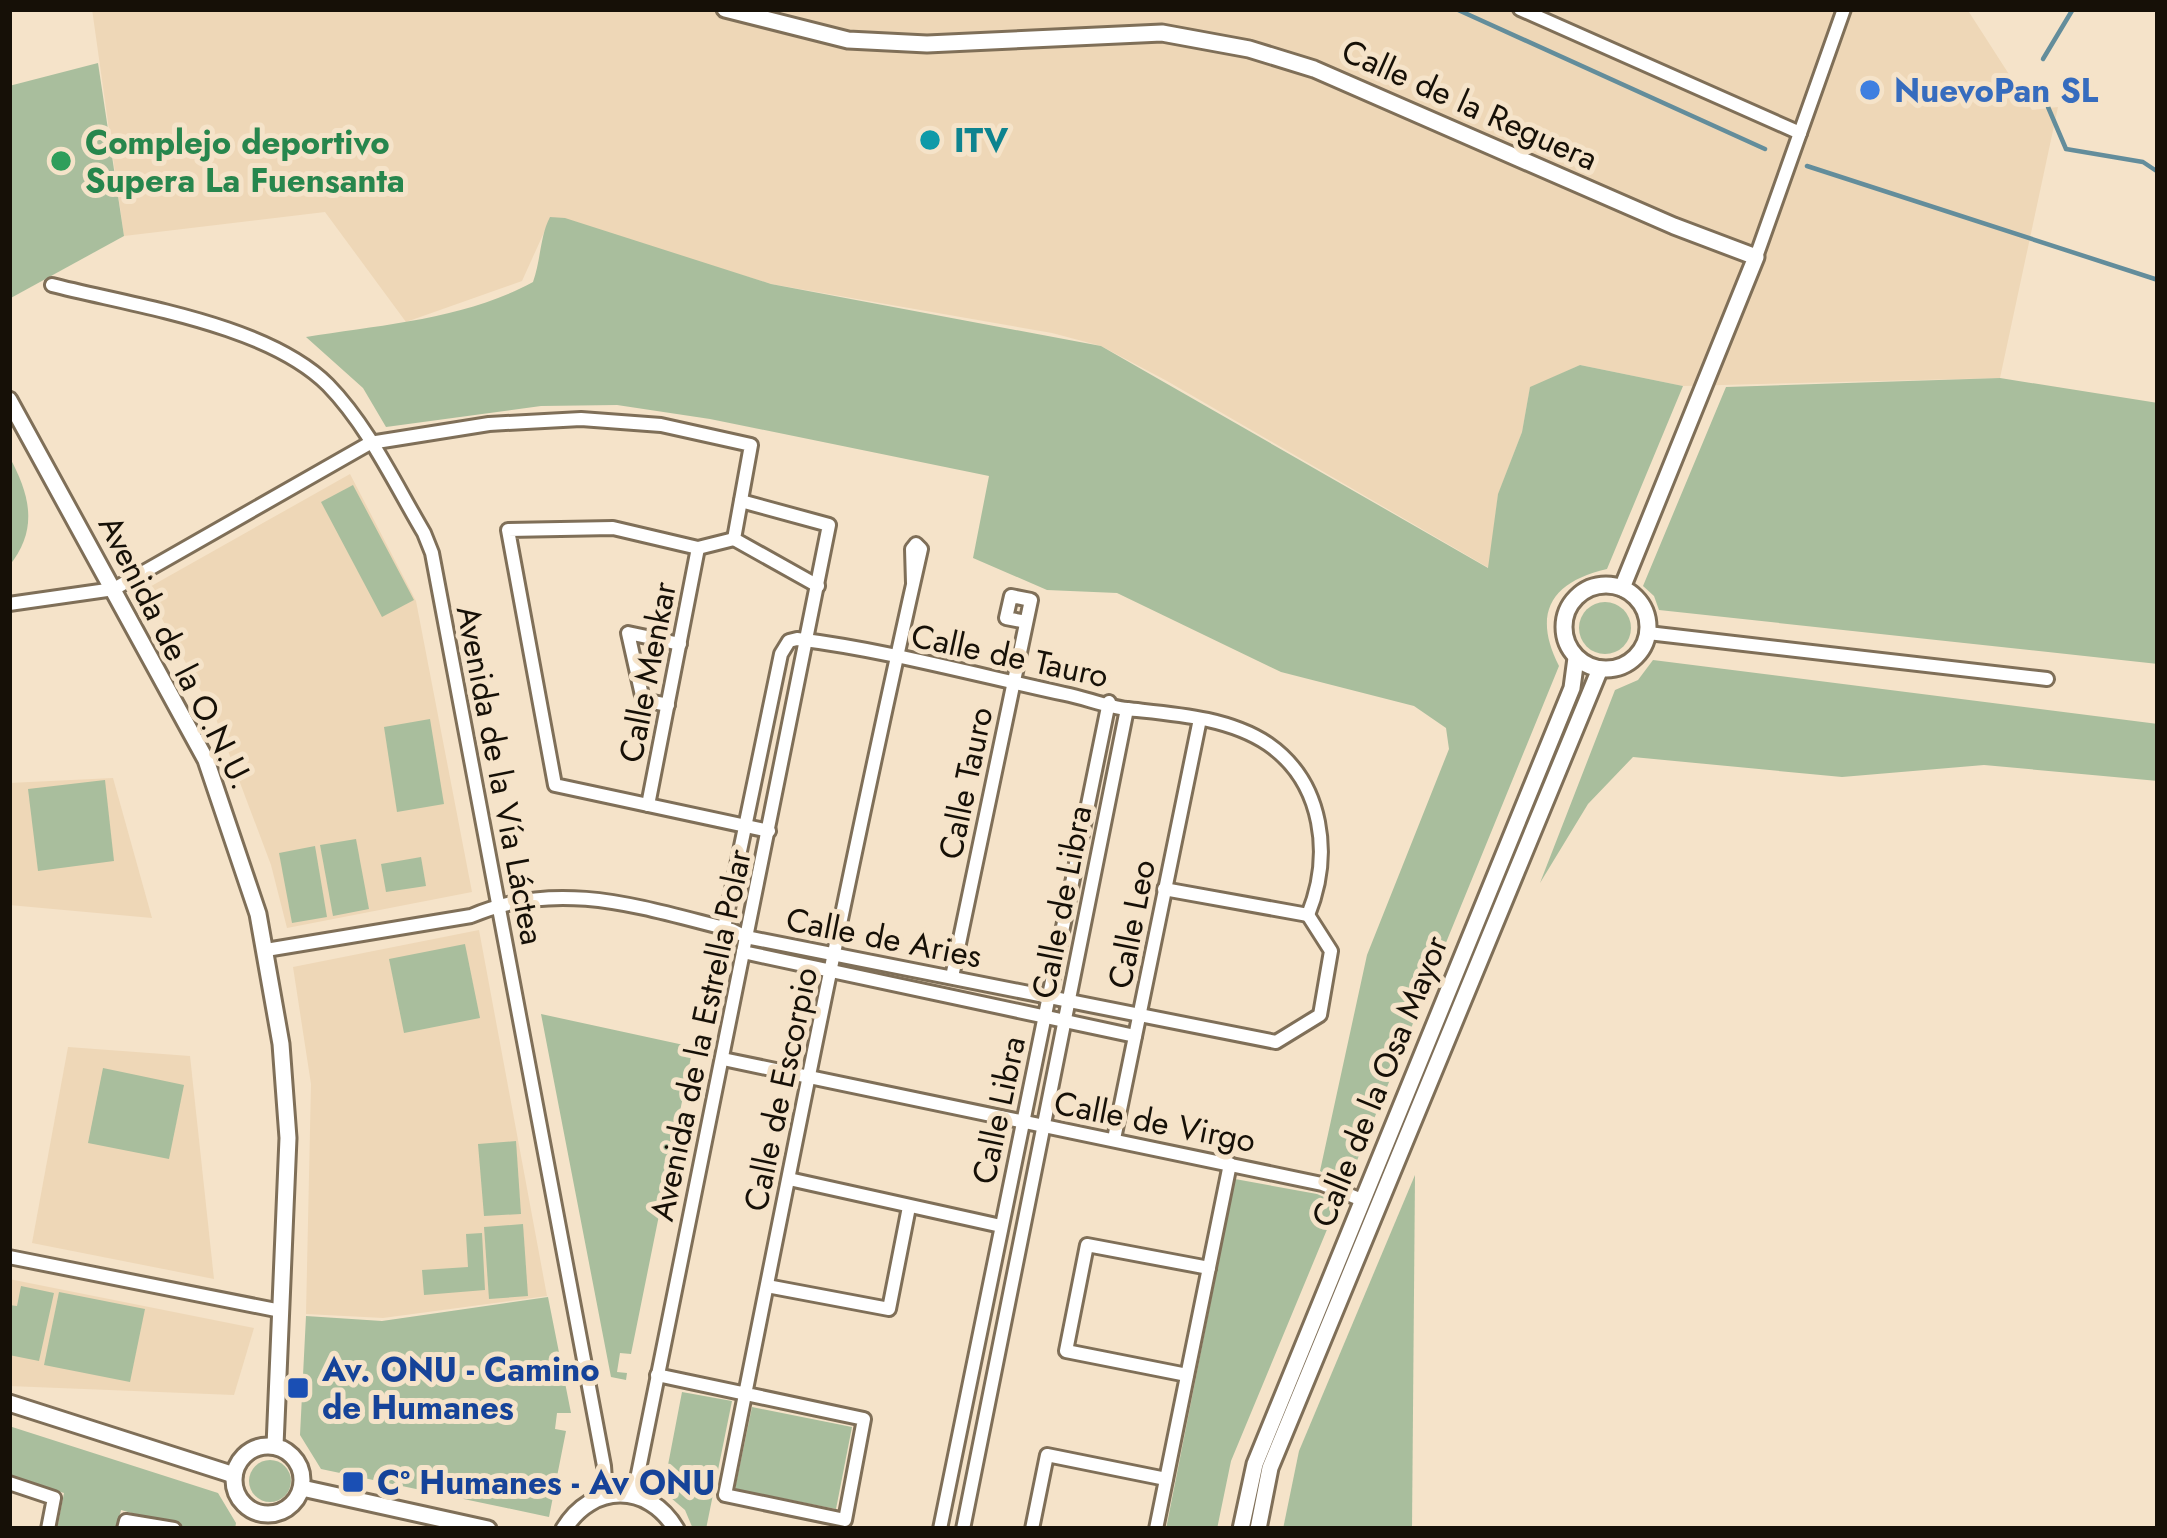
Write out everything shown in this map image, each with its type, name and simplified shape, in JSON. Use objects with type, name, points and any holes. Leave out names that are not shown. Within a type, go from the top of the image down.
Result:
[{"type":"street","name":"Calle de la Reguera","points":[[724,9],[773,15],[848,40],[916,44],[1162,33],[1249,49],[1314,69],[1756,257]]},
{"type":"street","points":[[1520,9],[1800,133]]},
{"type":"street","points":[[1622,588],[1756,257],[1844,9]]},
{"type":"street","name":"Avenida de la Vía Láctea","points":[[52,285],[220,328],[271,345],[308,367],[330,387],[370,443],[432,554],[604,1466],[605,1494]]},
{"type":"street","name":"Avenida de la O.N.U.","points":[[9,400],[206,760],[240,854],[266,950],[288,1138],[275,1446]]},
{"type":"street","points":[[9,604],[114,589],[370,443],[489,424],[558,420],[662,425],[751,445],[734,539]]},
{"type":"street","name":"Avenida de la Estrella Polar","points":[[634,1494],[830,525],[741,500]]},
{"type":"street","points":[[769,831],[555,785],[508,530],[613,528],[698,548],[734,539],[818,586]]},
{"type":"street","name":"Calle Menkar","points":[[648,806],[698,548]]},
{"type":"street","name":"Calle de Escorpio","points":[[657,1375],[745,1395],[864,1418],[844,1520],[725,1495],[745,1395],[767,1286],[789,1179],[808,1078],[913,583]]},
{"type":"street","points":[[1593,587],[1622,588],[1642,604],[1648,633],[1637,655],[1620,666],[1600,669],[1576,658],[1565,638],[1568,608],[1593,587]]},
{"type":"street","name":"Calle Tauro","points":[[952,977],[1031,601],[1011,596],[1006,618],[1026,622]]},
{"type":"street","points":[[668,705],[643,700],[628,633],[680,644]]},
{"type":"street","points":[[1648,633],[2048,679]]},
{"type":"street","points":[[724,928],[782,649],[789,641],[808,640]]},
{"type":"street","name":"Calle de Tauro","points":[[808,640],[1127,709],[1201,719]]},
{"type":"street","name":"Calle de la Osa Mayor","points":[[1241,1529],[1255,1464],[1572,688],[1576,658]]},
{"type":"street","name":"Calle de la Osa Mayor","points":[[1258,1529],[1270,1468],[1600,669]]},
{"type":"street","name":"Calle Libra","points":[[940,1529],[1109,702]]},
{"type":"street","name":"Calle de Libra","points":[[962,1529],[1127,709]]},
{"type":"street","points":[[1164,889],[1307,916],[1316,895],[1322,826],[1303,780],[1271,746],[1238,729],[1201,719]]},
{"type":"street","name":"Calle Leo","points":[[1114,1139],[1201,719]]},
{"type":"street","name":"Calle de Aries","points":[[266,950],[471,916],[499,904],[584,896],[724,928],[745,944],[832,970],[1135,1036]]},
{"type":"street","name":"Calle de Aries","points":[[745,944],[835,955],[1276,1042],[1320,1015],[1331,951],[1307,916]]},
{"type":"street","name":"Calle de Virgo","points":[[723,1059],[1322,1184],[1363,1200]]},
{"type":"street","points":[[1156,1529],[1230,1164]]},
{"type":"street","points":[[789,1179],[1001,1226]]},
{"type":"street","points":[[767,1286],[889,1310],[909,1207]]},
{"type":"street","points":[[1187,1375],[1066,1351],[1087,1245],[1209,1268]]},
{"type":"street","points":[[9,1257],[281,1311]]},
{"type":"street","points":[[9,1402],[234,1475]]},
{"type":"street","points":[[275,1446],[294,1456],[303,1477],[302,1488],[288,1508],[263,1522],[238,1497],[234,1475],[248,1452],[275,1446]]},
{"type":"street","points":[[1031,1529],[1047,1455],[1166,1480]]},
{"type":"street","points":[[9,1483],[54,1498],[48,1529]]},
{"type":"street","points":[[302,1488],[488,1529]]},
{"type":"street","points":[[564,1529],[575,1512],[605,1494],[634,1494],[652,1502],[676,1529]]},
{"type":"street","points":[[124,1529],[126,1521],[174,1529]]},
{"type":"shaded area","points":[[92,9],[1967,9],[2032,110],[2058,107],[2000,378],[1683,386],[1580,365],[1530,388],[1522,432],[1498,495],[1489,568],[1167,381],[1101,346],[1052,333],[771,284],[551,217],[522,281],[406,322],[325,212],[124,236]]},
{"type":"shaded area","points":[[350,474],[416,601],[472,892],[287,928],[271,865],[216,719],[146,589]]},
{"type":"shaded area","points":[[113,778],[152,918],[9,905],[9,783]]},
{"type":"shaded area","points":[[479,930],[547,1296],[383,1318],[306,1314],[311,1084],[293,967]]},
{"type":"shaded area","points":[[68,1047],[190,1056],[214,1279],[32,1243]]},
{"type":"shaded area","points":[[9,1279],[254,1328],[234,1395],[9,1386]]},
{"type":"green space","name":"Complejo deportivo Supera La Fuensanta","points":[[98,63],[124,236],[9,299],[9,86]]},
{"type":"green space","points":[[550,217],[771,284],[1101,346],[1488,568],[1498,494],[1522,432],[1530,387],[1580,365],[1683,386],[1607,569],[1572,582],[1552,602],[1547,630],[1559,666],[1347,1185],[1320,1171],[1367,955],[1449,749],[1446,728],[1414,706],[1281,672],[1117,593],[1047,590],[973,558],[989,476],[710,419],[617,405],[541,406],[386,427],[363,388],[306,337],[480,305],[533,282]]},
{"type":"green space","points":[[2000,378],[2158,403],[2158,664],[1659,610],[1654,596],[1643,586],[1726,387]]},
{"type":"green space","points":[[9,456],[26,498],[28,525],[9,566]]},
{"type":"green space","points":[[353,485],[414,600],[382,617],[321,502]]},
{"type":"green space","points":[[1605,602],[1623,610],[1631,628],[1623,646],[1605,654],[1587,646],[1579,628],[1587,610]]},
{"type":"green space","points":[[1653,660],[2158,724],[2158,781],[1984,765],[1842,777],[1633,757],[1588,804],[1540,883],[1615,690],[1638,680]]},
{"type":"green space","points":[[430,719],[444,804],[397,812],[384,727]]},
{"type":"green space","points":[[105,780],[114,861],[38,871],[28,789]]},
{"type":"green space","points":[[356,839],[369,909],[333,916],[320,845]]},
{"type":"green space","points":[[315,846],[327,917],[292,923],[279,853]]},
{"type":"green space","points":[[421,857],[426,886],[386,892],[381,864]]},
{"type":"green space","points":[[465,944],[480,1018],[404,1033],[389,959]]},
{"type":"green space","points":[[541,1014],[693,1047],[631,1354],[620,1353],[617,1372],[627,1373],[626,1380],[611,1377]]},
{"type":"green space","points":[[103,1068],[184,1085],[169,1159],[88,1143]]},
{"type":"green space","points":[[516,1141],[521,1214],[484,1216],[478,1144]]},
{"type":"green space","points":[[1415,1175],[1412,1529],[1283,1529],[1299,1451]]},
{"type":"green space","points":[[1235,1179],[1317,1194],[1338,1203],[1231,1461],[1217,1529],[1166,1529]]},
{"type":"green space","points":[[523,1224],[528,1296],[489,1299],[484,1227]]},
{"type":"green space","points":[[482,1233],[485,1290],[424,1295],[422,1270],[468,1267],[466,1234]]},
{"type":"green space","points":[[21,1286],[54,1293],[39,1361],[9,1355],[9,1305],[17,1306]]},
{"type":"green space","points":[[59,1292],[145,1309],[130,1382],[44,1365]]},
{"type":"green space","points":[[548,1297],[571,1413],[557,1413],[555,1429],[566,1431],[549,1517],[321,1469],[300,1435],[306,1316],[382,1321]]},
{"type":"green space","points":[[682,1392],[732,1401],[706,1529],[693,1529],[685,1510],[663,1491]]},
{"type":"green space","points":[[752,1407],[852,1427],[836,1509],[735,1489]]},
{"type":"green space","points":[[9,1426],[218,1493],[235,1529],[189,1529],[121,1510],[117,1529],[57,1529],[64,1493],[9,1476]]},
{"type":"green space","points":[[270,1460],[285,1466],[291,1481],[285,1496],[270,1502],[255,1496],[249,1481],[255,1466]]},
{"type":"waterway","points":[[1456,9],[1765,149]]},
{"type":"waterway","points":[[2043,59],[2073,9]]},
{"type":"waterway","points":[[2048,107],[2066,149],[2143,162],[2158,172]]},
{"type":"waterway","points":[[1807,166],[2158,280]]},
{"type":"place","name":"NuevoPan SL","points":[[1870,90]]},
{"type":"place","name":"ITV","points":[[930,140]]},
{"type":"place","name":"Complejo deportivo Supera La Fuensanta","points":[[61,161]]},
{"type":"place","name":"Av. ONU - Camino de Humanes","points":[[298,1388]]},
{"type":"place","name":"Cº Humanes - Av ONU","points":[[353,1482]]}]
